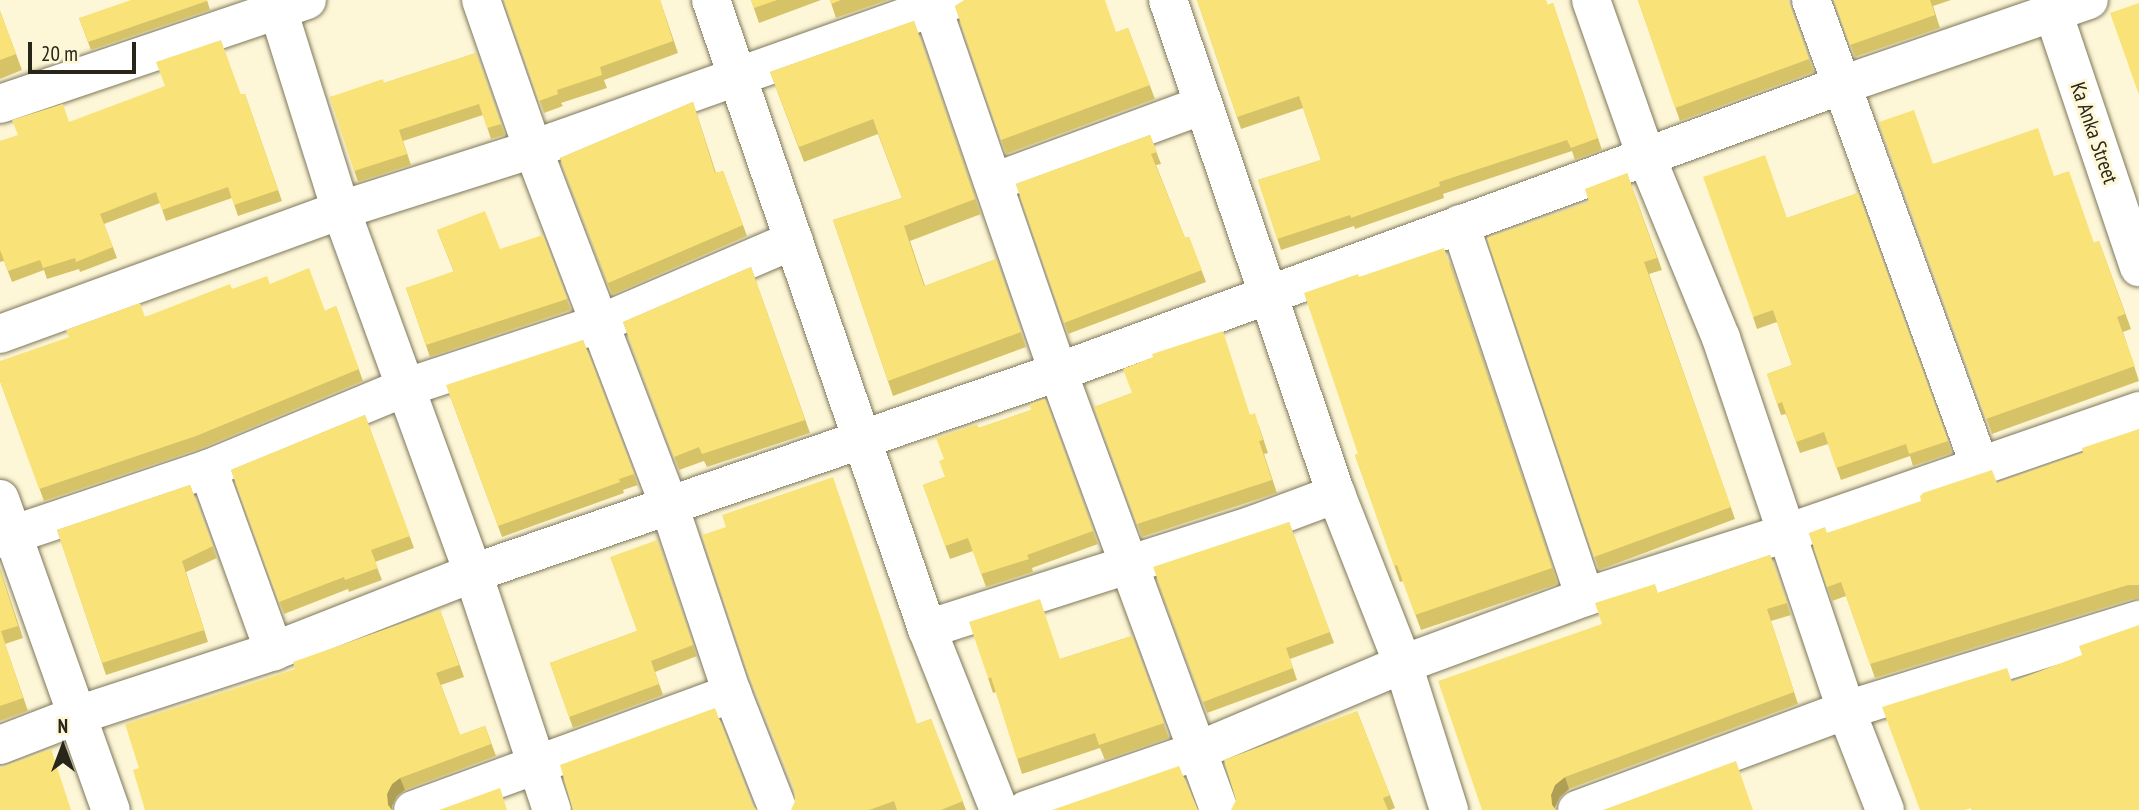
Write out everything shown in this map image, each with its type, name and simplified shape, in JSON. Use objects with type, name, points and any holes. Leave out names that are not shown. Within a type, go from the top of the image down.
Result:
[{"type":"street","points":[[481,0],[533,149],[670,508],[732,693],[778,810]]},
{"type":"street","points":[[711,0],[927,629],[999,810]]},
{"type":"street","points":[[1168,0],[1265,295],[1336,494],[1403,664],[1449,810]]},
{"type":"street","points":[[1591,0],[1646,156],[1721,338],[1846,710],[1885,810]]},
{"type":"street","points":[[1811,0],[1980,466]]},
{"type":"street","points":[[0,745],[75,716],[274,651],[473,573],[670,508],[1058,372],[2051,6],[2089,0]]},
{"type":"street","points":[[0,104],[286,3],[341,210],[473,573],[534,764],[552,810]]},
{"type":"street","points":[[0,334],[152,281],[341,210],[533,149],[939,3],[994,182],[1058,372],[1219,810]]},
{"type":"street","name":"Ka Anka Street","points":[[2051,6],[2131,213],[2139,267]]},
{"type":"street","points":[[994,182],[1203,105]]},
{"type":"street","points":[[1460,224],[1585,597]]},
{"type":"street","points":[[6,537],[208,469],[404,388],[599,324],[794,240]]},
{"type":"street","points":[[1026,810],[1197,751],[1403,664],[1585,597],[1787,533],[2139,411]]},
{"type":"street","points":[[208,469],[274,651]]},
{"type":"street","points":[[927,629],[1130,562],[1253,525],[1336,494]]},
{"type":"street","points":[[0,499],[6,537],[111,810]]},
{"type":"street","points":[[1577,810],[1846,710],[2139,620]]},
{"type":"street","points":[[413,810],[732,693]]},
{"type":"building","points":[[131,0],[207,1],[88,42],[79,18]]},
{"type":"building","points":[[504,0],[660,0],[673,41],[600,67],[602,75],[557,90],[558,94],[539,101]]},
{"type":"building","points":[[751,0],[777,0],[754,8]]},
{"type":"building","points":[[964,0],[1105,0],[1116,32],[1128,28],[1150,85],[1001,140],[955,6]]},
{"type":"building","points":[[1197,0],[1546,0],[1548,5],[1553,3],[1598,138],[1571,148],[1567,140],[1439,182],[1440,186],[1351,218],[1350,215],[1277,239],[1258,180],[1321,160],[1299,96],[1237,117]]},
{"type":"building","points":[[1638,0],[1788,0],[1809,59],[1675,108]]},
{"type":"building","points":[[1834,0],[1930,0],[1935,15],[1850,45]]},
{"type":"building","points":[[2139,3],[2139,95],[2110,13]]},
{"type":"building","points":[[0,11],[16,54],[0,60]]},
{"type":"building","points":[[914,21],[975,199],[904,226],[924,286],[996,259],[1021,332],[888,381],[833,220],[902,198],[873,119],[799,147],[770,72]]},
{"type":"building","points":[[221,40],[241,95],[245,94],[278,190],[234,205],[228,187],[162,210],[156,192],[100,214],[113,247],[76,262],[75,258],[43,268],[40,260],[8,271],[0,250],[0,141],[18,135],[12,120],[63,104],[69,122],[165,86],[156,62]]},
{"type":"building","points":[[476,53],[501,124],[487,128],[479,104],[399,130],[407,154],[354,171],[330,97],[383,79],[384,83]]},
{"type":"building","points":[[693,102],[715,173],[723,171],[743,225],[608,283],[560,158]]},
{"type":"building","points":[[1914,110],[1933,164],[2038,128],[2054,176],[2069,171],[2094,243],[2099,241],[2125,314],[2117,317],[2135,366],[1986,419],[1879,122]]},
{"type":"building","points":[[1150,135],[1157,152],[1151,154],[1185,238],[1189,237],[1202,270],[1064,323],[1016,184]]},
{"type":"building","points":[[1765,155],[1787,218],[1858,193],[1948,441],[1909,454],[1906,444],[1836,468],[1824,432],[1796,442],[1782,402],[1777,404],[1767,374],[1792,365],[1773,310],[1753,317],[1703,177]]},
{"type":"building","points":[[1627,173],[1657,258],[1644,262],[1731,507],[1594,557],[1487,238],[1589,202],[1585,189]]},
{"type":"building","points":[[485,211],[500,249],[543,235],[567,299],[426,345],[406,288],[454,271],[437,230]]},
{"type":"building","points":[[1444,248],[1552,568],[1415,615],[1397,565],[1394,566],[1355,455],[1358,454],[1304,293]]},
{"type":"building","points":[[751,267],[805,420],[702,454],[699,447],[674,457],[623,322]]},
{"type":"building","points":[[309,268],[325,311],[336,306],[359,369],[196,436],[39,489],[0,381],[0,361],[69,337],[66,330],[140,303],[145,317],[230,284],[232,289],[267,276],[270,284]]},
{"type":"building","points":[[1223,331],[1250,415],[1255,413],[1263,440],[1259,441],[1272,480],[1137,524],[1094,407],[1132,393],[1123,369],[1153,357],[1152,354]]},
{"type":"building","points":[[583,340],[634,474],[619,479],[620,482],[498,526],[446,385]]},
{"type":"building","points":[[1045,399],[1093,531],[1027,555],[1029,559],[981,574],[968,538],[945,546],[923,485],[945,477],[939,461],[944,459],[936,438],[977,424],[979,428],[1031,410],[1030,404]]},
{"type":"building","points":[[365,415],[410,536],[371,550],[378,568],[345,580],[344,577],[279,602],[231,470]]},
{"type":"building","points":[[2139,429],[2139,585],[2128,585],[1870,664],[1841,582],[1827,587],[1809,533],[1825,527],[1827,533],[1921,501],[1920,496],[1923,493],[1992,470],[1997,483],[2083,453],[2082,448]]},
{"type":"building","points":[[833,477],[917,724],[931,719],[963,801],[941,810],[897,810],[894,801],[869,810],[791,810],[795,801],[794,789],[748,673],[702,535],[726,527],[722,515]]},
{"type":"building","points":[[190,485],[213,546],[182,561],[204,630],[102,663],[57,530]]},
{"type":"building","points":[[1289,522],[1330,632],[1286,648],[1293,668],[1203,702],[1153,567]]},
{"type":"building","points":[[657,540],[693,645],[651,661],[659,684],[569,717],[550,663],[637,631],[610,557]]},
{"type":"building","points":[[1770,555],[1787,603],[1767,609],[1794,692],[1565,777],[1555,785],[1551,795],[1552,805],[1556,810],[1482,810],[1438,681],[1602,624],[1595,603],[1655,584],[1658,593]]},
{"type":"building","points":[[0,570],[18,626],[1,631],[23,698],[0,706]]},
{"type":"building","points":[[1040,599],[1060,659],[1132,636],[1164,723],[1099,745],[1095,733],[1017,759],[991,677],[988,678],[969,622]]},
{"type":"building","points":[[440,610],[459,665],[436,673],[460,735],[485,726],[491,744],[400,778],[392,784],[387,794],[388,805],[392,810],[145,810],[133,770],[139,768],[125,724],[295,669],[293,662]]},
{"type":"building","points":[[2139,625],[2139,810],[1920,810],[1882,707],[2007,668],[2012,682],[2082,655],[2079,646]]},
{"type":"building","points":[[715,708],[753,806],[757,810],[573,810],[560,765]]},
{"type":"building","points":[[1357,711],[1390,795],[1383,798],[1388,810],[1231,810],[1236,800],[1224,760]]},
{"type":"building","points":[[51,749],[71,810],[0,810],[0,768]]},
{"type":"building","points":[[1736,761],[1753,810],[1603,810]]},
{"type":"building","points":[[1179,766],[1198,810],[1052,810]]},
{"type":"building","points":[[500,788],[507,810],[439,810]]}]
